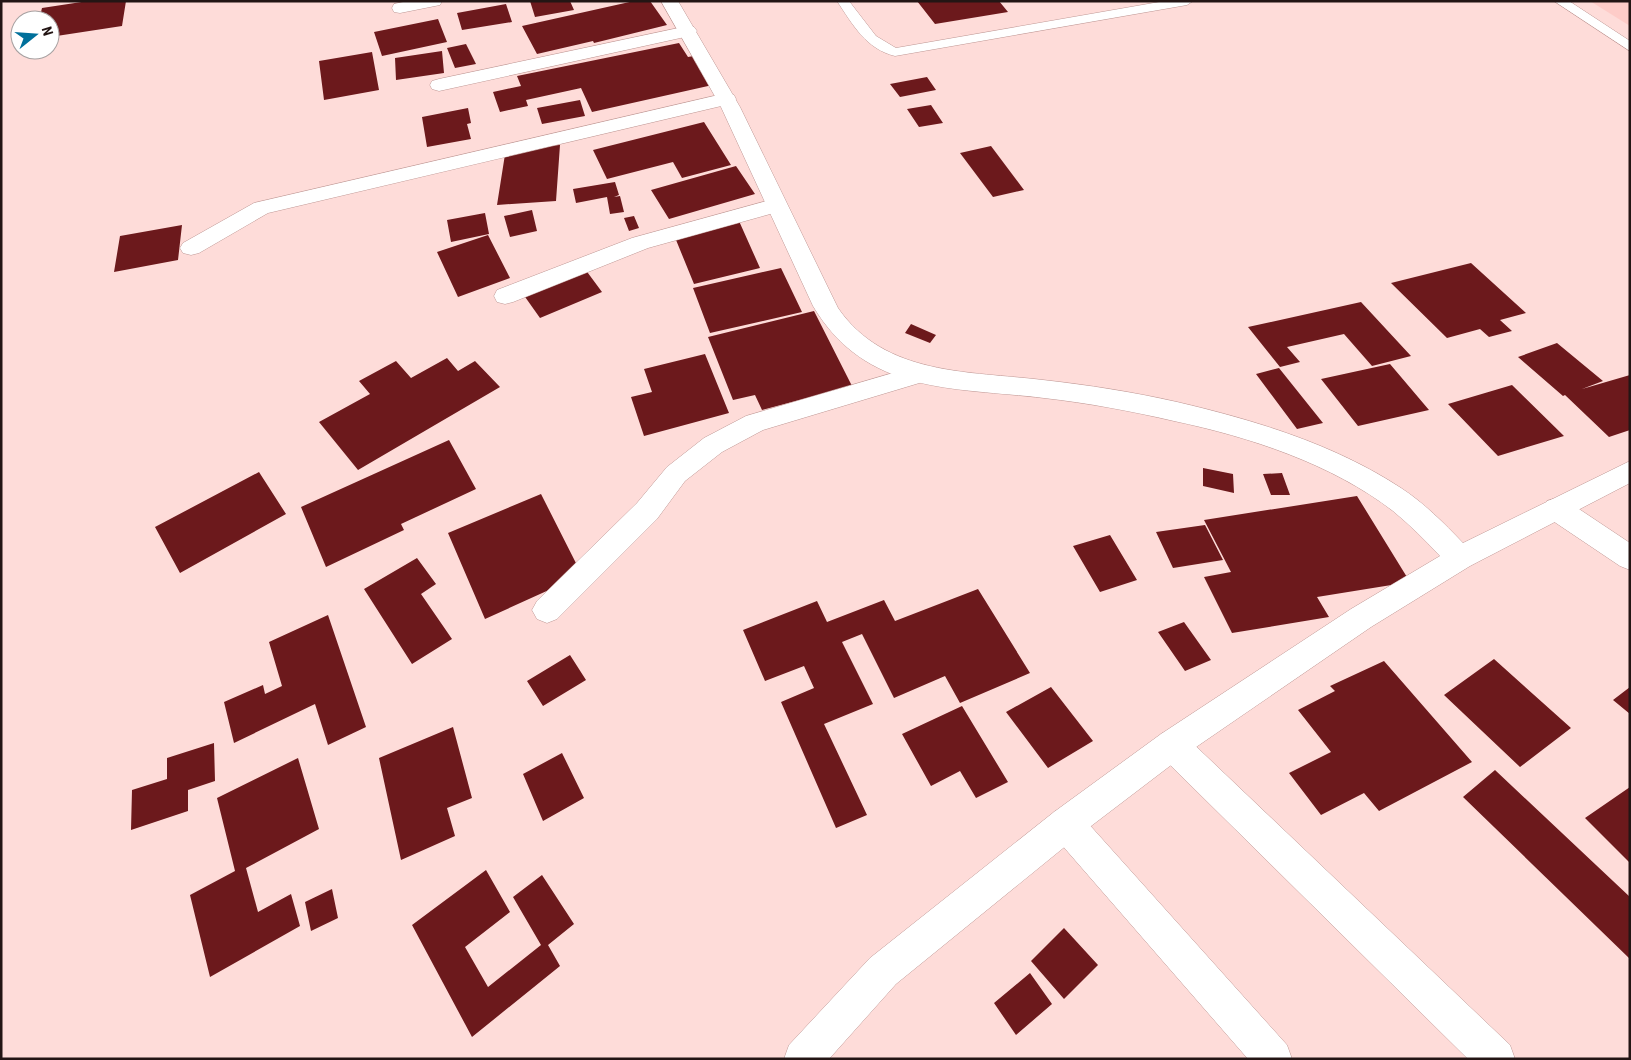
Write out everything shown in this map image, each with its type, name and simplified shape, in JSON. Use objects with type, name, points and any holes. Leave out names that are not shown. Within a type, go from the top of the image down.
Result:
[{"type":"street","points":[[400,8],[434,1]]},
{"type":"street","points":[[669,1],[728,99],[774,206],[828,312],[846,334],[870,354],[917,375],[1043,389],[1149,404],[1238,426],[1338,465],[1383,490],[1424,521],[1460,558]]},
{"type":"street","points":[[439,85],[688,31]]},
{"type":"street","points":[[191,248],[261,208],[728,99]]},
{"type":"street","points":[[505,296],[640,243],[774,206]]},
{"type":"street","points":[[547,610],[647,511],[676,474],[713,445],[755,423],[917,375]]},
{"type":"street","points":[[803,1059],[883,972],[1066,824],[1172,745],[1361,618],[1460,558],[1630,471]]},
{"type":"street","points":[[1557,509],[1630,558]]},
{"type":"street","points":[[1172,745],[1496,1059]]},
{"type":"street","points":[[1066,824],[1274,1059]]},
{"type":"lane","points":[[843,1],[872,42],[883,49],[895,52],[1187,1]]},
{"type":"lane","points":[[1560,1],[1630,46]]},
{"type":"shaded area","points":[[1590,1],[1630,1],[1630,26]]},
{"type":"building","points":[[88,1],[126,1],[122,26],[60,35],[60,10],[42,10],[42,8]]},
{"type":"building","points":[[530,1],[570,1],[574,10],[535,17]]},
{"type":"building","points":[[634,1],[650,1],[667,25],[594,43],[593,41],[537,54],[522,26]]},
{"type":"building","points":[[917,1],[999,1],[1008,12],[935,24]]},
{"type":"building","points":[[506,4],[512,22],[462,30],[457,13]]},
{"type":"building","points":[[438,19],[447,42],[382,56],[374,32]]},
{"type":"building","points":[[679,43],[688,57],[699,55],[717,84],[592,112],[581,88],[526,100],[528,106],[500,112],[493,92],[521,86],[517,76]]},
{"type":"building","points":[[466,44],[476,64],[455,68],[447,48]]},
{"type":"building","points":[[442,51],[444,73],[396,80],[395,58]]},
{"type":"building","points":[[372,52],[379,90],[324,100],[319,61]]},
{"type":"building","points":[[927,77],[936,90],[900,97],[890,84]]},
{"type":"building","points":[[580,100],[585,116],[542,124],[537,108]]},
{"type":"building","points":[[931,105],[943,123],[919,127],[907,109]]},
{"type":"building","points":[[468,108],[471,123],[467,124],[471,139],[427,147],[422,117]]},
{"type":"building","points":[[704,122],[731,165],[682,178],[673,162],[607,179],[593,150]]},
{"type":"building","points":[[560,145],[556,201],[497,205],[506,148]]},
{"type":"building","points":[[991,146],[1024,190],[993,197],[960,153]]},
{"type":"building","points":[[736,166],[755,194],[669,219],[651,190]]},
{"type":"building","points":[[615,182],[619,195],[614,197],[620,196],[624,212],[610,214],[607,197],[576,203],[573,189]]},
{"type":"building","points":[[532,210],[537,231],[510,237],[504,216]]},
{"type":"building","points":[[485,213],[489,234],[451,242],[447,220]]},
{"type":"building","points":[[634,216],[639,228],[629,231],[624,218]]},
{"type":"building","points":[[739,221],[760,268],[694,284],[674,235]]},
{"type":"building","points":[[182,225],[178,260],[114,272],[120,236]]},
{"type":"building","points":[[488,235],[510,278],[458,297],[437,252]]},
{"type":"building","points":[[1471,263],[1526,313],[1500,320],[1512,331],[1489,337],[1480,329],[1447,338],[1391,283]]},
{"type":"building","points":[[781,268],[802,312],[710,333],[693,288]]},
{"type":"building","points":[[585,269],[602,292],[540,318],[523,294]]},
{"type":"building","points":[[1361,302],[1411,356],[1372,366],[1344,334],[1287,347],[1300,362],[1280,367],[1248,327]]},
{"type":"building","points":[[814,311],[852,386],[762,410],[755,395],[733,400],[708,337]]},
{"type":"building","points":[[911,324],[936,335],[930,343],[905,333]]},
{"type":"building","points":[[1557,343],[1603,381],[1582,389],[1630,375],[1630,430],[1609,437],[1565,395],[1563,396],[1518,357]]},
{"type":"building","points":[[705,354],[729,413],[644,436],[631,397],[652,392],[644,369]]},
{"type":"building","points":[[447,358],[458,371],[475,361],[500,387],[358,470],[319,422],[370,394],[359,381],[396,361],[411,378]]},
{"type":"building","points":[[1390,364],[1429,410],[1358,426],[1321,379]]},
{"type":"building","points":[[1279,368],[1323,423],[1297,429],[1256,374]]},
{"type":"building","points":[[1512,385],[1564,436],[1498,456],[1448,404]]},
{"type":"building","points":[[449,440],[476,489],[401,524],[404,530],[326,567],[301,507]]},
{"type":"building","points":[[1203,468],[1233,474],[1234,493],[1203,486]]},
{"type":"building","points":[[259,472],[286,514],[180,573],[155,527]]},
{"type":"building","points":[[1282,473],[1290,495],[1271,495],[1263,474]]},
{"type":"building","points":[[541,494],[582,575],[485,619],[448,533]]},
{"type":"building","points":[[1357,496],[1410,582],[1317,597],[1329,617],[1232,633],[1204,577],[1231,572],[1204,520]]},
{"type":"building","points":[[1205,525],[1223,560],[1173,568],[1156,532]]},
{"type":"building","points":[[1110,535],[1137,580],[1100,592],[1073,546]]},
{"type":"building","points":[[417,558],[436,584],[421,594],[452,639],[412,664],[364,589]]},
{"type":"building","points":[[978,589],[1030,673],[960,703],[945,676],[894,698],[862,634],[842,642],[873,704],[824,724],[867,815],[836,828],[781,702],[814,688],[804,666],[765,681],[743,630],[817,601],[827,622],[884,600],[895,621]]},
{"type":"building","points":[[328,615],[366,727],[328,745],[315,704],[234,743],[224,702],[263,685],[265,694],[282,686],[269,642]]},
{"type":"building","points":[[1184,622],[1211,660],[1185,671],[1158,632]]},
{"type":"building","points":[[570,655],[586,680],[543,706],[527,681]]},
{"type":"building","points":[[1494,659],[1571,728],[1520,767],[1444,695]]},
{"type":"building","points":[[1384,661],[1472,762],[1379,811],[1364,793],[1321,815],[1289,773],[1331,752],[1298,710],[1335,691],[1330,686]]},
{"type":"building","points":[[1051,687],[1093,741],[1048,768],[1006,712]]},
{"type":"building","points":[[1630,687],[1630,714],[1613,700]]},
{"type":"building","points":[[962,706],[1008,782],[976,798],[960,771],[931,786],[902,734]]},
{"type":"building","points":[[453,727],[472,798],[447,808],[455,836],[401,860],[379,758]]},
{"type":"building","points":[[214,743],[215,781],[188,790],[188,811],[131,830],[132,790],[167,779],[167,758]]},
{"type":"building","points":[[562,753],[584,798],[543,821],[523,774]]},
{"type":"building","points":[[298,758],[319,829],[246,868],[258,912],[291,894],[300,926],[210,977],[190,895],[235,871],[217,798]]},
{"type":"building","points":[[1495,770],[1630,897],[1630,959],[1463,797]]},
{"type":"building","points":[[1630,787],[1630,863],[1585,818]]},
{"type":"building","points":[[486,870],[510,912],[465,947],[488,987],[541,945],[513,897],[542,875],[574,924],[548,945],[560,966],[472,1037],[412,925]]},
{"type":"building","points":[[332,889],[338,918],[311,931],[305,902]]},
{"type":"building","points":[[1064,928],[1098,965],[1064,999],[1031,961]]},
{"type":"building","points":[[1030,973],[1052,1004],[1016,1035],[994,1003]]}]
